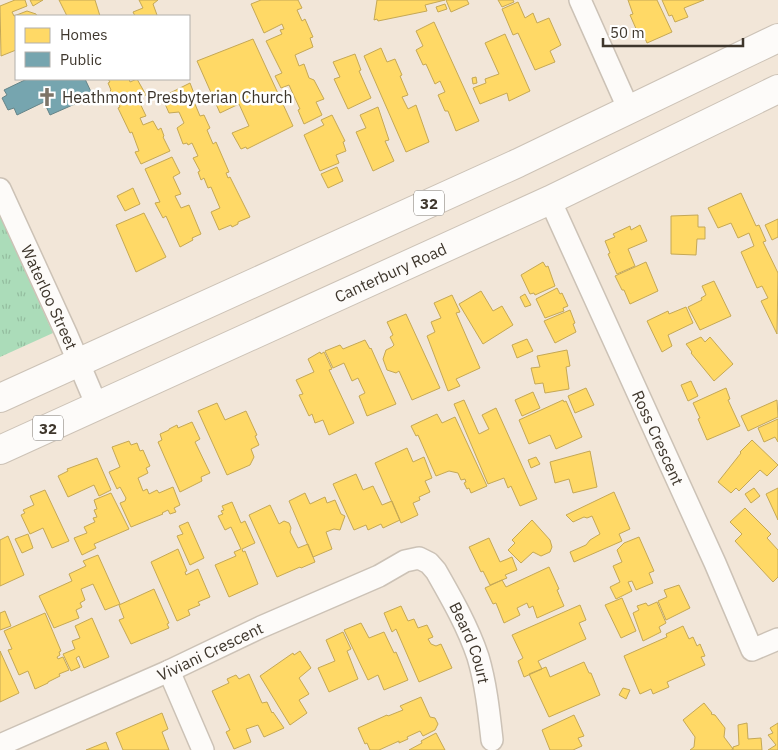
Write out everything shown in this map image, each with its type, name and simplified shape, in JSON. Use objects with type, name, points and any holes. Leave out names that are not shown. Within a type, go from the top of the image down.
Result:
[{"type":"main road","name":"32","points":[[0,398],[481,180],[778,38]]},
{"type":"main road","name":"Canterbury Road","points":[[0,450],[550,200],[778,89]]},
{"type":"street","points":[[580,0],[629,110]]},
{"type":"street","name":"Waterloo Street","points":[[0,189],[97,406]]},
{"type":"street","name":"Ross Crescent","points":[[550,200],[715,563],[752,650],[778,639]]},
{"type":"street","name":"Viviani Crescent","points":[[0,746],[261,627],[379,576],[405,561],[419,558]]},
{"type":"street","name":"Beard Court","points":[[419,558],[436,571],[470,635],[483,681],[492,740]]},
{"type":"street","points":[[168,671],[203,750]]},
{"type":"green space","points":[[0,215],[53,333],[0,357]]},
{"type":"building: Homes","points":[[15,0],[25,0],[27,6],[12,12],[15,16],[15,50],[1,56],[0,6]]},
{"type":"building: Homes","points":[[30,0],[43,0],[33,6]]},
{"type":"building: Homes","points":[[59,0],[95,0],[100,15],[66,15]]},
{"type":"building: Homes","points":[[139,0],[158,0],[153,4],[157,15],[134,15],[133,12],[143,8]]},
{"type":"building: Homes","points":[[261,0],[298,0],[302,8],[297,10],[302,21],[305,19],[313,37],[310,38],[313,47],[295,55],[299,66],[304,64],[309,78],[314,80],[324,99],[316,102],[322,115],[304,124],[298,110],[300,109],[289,85],[281,88],[275,76],[282,73],[266,41],[282,34],[280,30],[284,29],[282,24],[264,33],[251,4]]},
{"type":"building: Homes","points":[[377,0],[445,0],[425,5],[427,11],[378,21],[377,19],[374,20]]},
{"type":"building: Homes","points":[[446,0],[467,0],[469,4],[451,12]]},
{"type":"building: Homes","points":[[498,0],[513,0],[514,2],[502,7]]},
{"type":"building: Homes","points":[[628,0],[657,0],[672,32],[647,43],[641,29],[637,31],[630,15],[633,14]]},
{"type":"building: Homes","points":[[662,0],[704,0],[684,8],[688,17],[675,22],[672,15],[669,16]]},
{"type":"building: Homes","points":[[518,2],[525,18],[533,13],[537,23],[549,18],[561,45],[550,51],[555,62],[535,70],[518,33],[513,35],[502,9]]},
{"type":"building: Homes","points":[[445,4],[447,9],[438,12],[436,7]]},
{"type":"building: Homes","points":[[27,11],[36,15],[17,15]]},
{"type":"building: Homes","points":[[434,22],[479,121],[456,131],[448,111],[445,111],[438,95],[445,92],[440,81],[435,84],[426,64],[423,65],[416,50],[423,46],[416,31]]},
{"type":"building: Homes","points":[[505,34],[530,91],[509,101],[507,93],[480,104],[473,88],[486,83],[485,79],[499,74],[485,43]]},
{"type":"building: Homes","points":[[253,39],[293,126],[247,149],[246,147],[241,149],[232,133],[249,126],[239,104],[220,113],[197,61]]},
{"type":"building: Homes","points":[[381,48],[387,62],[395,59],[408,95],[402,97],[408,109],[416,105],[429,142],[406,152],[364,56]]},
{"type":"building: Homes","points":[[355,54],[361,70],[359,71],[371,98],[348,109],[334,79],[340,77],[333,62]]},
{"type":"building: Homes","points":[[476,77],[477,83],[473,84],[472,78]]},
{"type":"building: Homes","points":[[109,80],[129,80],[130,82],[138,80],[146,95],[138,99],[146,116],[140,118],[143,125],[153,121],[158,130],[161,128],[170,151],[141,164],[135,152],[139,151],[132,132],[130,133],[118,108],[120,107],[118,102],[116,104],[110,91],[108,83],[110,82]]},
{"type":"building: Homes","points":[[190,83],[195,96],[192,97],[200,116],[204,115],[210,128],[207,130],[213,144],[216,142],[229,172],[226,173],[228,178],[230,177],[250,217],[232,227],[231,225],[219,230],[211,212],[220,208],[211,187],[208,188],[204,178],[201,180],[198,172],[200,171],[193,158],[198,156],[192,143],[188,145],[187,143],[183,144],[177,128],[184,123],[179,112],[169,113],[162,97]]},
{"type":"building: Homes","points":[[378,107],[389,140],[385,141],[394,161],[373,171],[356,132],[366,128],[360,115]]},
{"type":"building: Homes","points":[[332,115],[345,141],[343,142],[346,151],[336,155],[339,163],[320,171],[304,135],[324,125],[321,120]]},
{"type":"building: Homes","points":[[172,157],[180,173],[173,177],[181,194],[175,196],[181,208],[189,205],[201,234],[180,247],[166,216],[163,218],[155,203],[160,202],[145,169]]},
{"type":"building: Homes","points":[[337,167],[343,181],[328,188],[321,174]]},
{"type":"building: Homes","points":[[133,188],[140,204],[125,211],[117,196]]},
{"type":"building: Homes","points":[[741,193],[756,226],[759,225],[766,241],[763,242],[778,273],[777,334],[761,301],[768,298],[762,286],[757,288],[741,252],[754,246],[749,233],[738,238],[731,223],[718,228],[708,208]]},
{"type":"building: Homes","points":[[144,213],[166,257],[136,272],[116,225]]},
{"type":"building: Homes","points":[[698,215],[698,227],[705,227],[705,239],[697,239],[696,255],[671,254],[671,216]]},
{"type":"building: Homes","points":[[778,219],[778,237],[772,240],[765,225]]},
{"type":"building: Homes","points":[[640,225],[647,241],[628,249],[635,266],[617,274],[608,254],[610,253],[605,241],[615,237],[613,234],[630,226],[631,230]]},
{"type":"building: Homes","points":[[543,262],[546,267],[548,266],[555,286],[535,295],[534,293],[530,294],[521,275]]},
{"type":"building: Homes","points":[[646,262],[658,291],[630,304],[615,276]]},
{"type":"building: Homes","points":[[714,281],[731,316],[700,330],[688,307],[702,300],[701,298],[706,295],[702,286]]},
{"type":"building: Homes","points":[[557,288],[560,294],[562,293],[568,306],[563,308],[564,311],[545,318],[536,299]]},
{"type":"building: Homes","points":[[481,291],[493,311],[502,306],[513,325],[483,344],[459,304]]},
{"type":"building: Homes","points":[[525,294],[531,305],[525,307],[520,297]]},
{"type":"building: Homes","points":[[452,295],[460,312],[456,313],[480,368],[456,379],[460,386],[448,391],[427,336],[435,332],[431,322],[441,318],[434,303]]},
{"type":"building: Homes","points":[[686,307],[693,323],[668,335],[672,346],[662,352],[647,321],[668,311],[669,314]]},
{"type":"building: Homes","points":[[570,310],[576,332],[555,343],[544,321]]},
{"type":"building: Homes","points":[[406,314],[440,388],[412,400],[399,371],[396,373],[387,370],[383,359],[386,350],[394,345],[390,337],[393,335],[387,322]]},
{"type":"building: Homes","points":[[701,337],[705,342],[710,337],[733,364],[714,381],[686,344]]},
{"type":"building: Homes","points":[[527,339],[533,351],[517,358],[512,345]]},
{"type":"building: Homes","points":[[365,340],[371,348],[396,404],[367,416],[359,396],[365,393],[358,378],[352,381],[344,363],[333,368],[325,351],[340,345],[343,349]]},
{"type":"building: Homes","points":[[567,350],[570,366],[566,367],[569,389],[545,393],[543,383],[535,384],[531,368],[540,367],[537,356]]},
{"type":"building: Homes","points":[[320,352],[321,354],[324,352],[332,369],[329,370],[354,423],[329,435],[323,420],[315,423],[312,414],[309,416],[299,395],[303,394],[296,380],[314,372],[308,359]]},
{"type":"building: Homes","points":[[691,381],[698,396],[688,401],[681,385]]},
{"type":"building: Homes","points":[[586,388],[594,405],[575,413],[568,396]]},
{"type":"building: Homes","points":[[726,388],[730,399],[728,400],[740,426],[707,440],[693,403]]},
{"type":"building: Homes","points":[[533,392],[540,408],[522,416],[515,400]]},
{"type":"building: Homes","points":[[464,400],[479,434],[489,429],[482,415],[496,408],[537,499],[520,506],[511,486],[508,488],[504,478],[488,484],[454,404]]},
{"type":"building: Homes","points":[[563,400],[564,402],[566,401],[582,437],[556,449],[550,435],[529,444],[519,420]]},
{"type":"building: Homes","points":[[777,400],[778,417],[748,431],[741,416]]},
{"type":"building: Homes","points":[[217,403],[225,420],[246,411],[257,435],[255,436],[259,445],[251,449],[254,457],[250,465],[227,475],[198,411]]},
{"type":"building: Homes","points":[[437,414],[442,423],[455,417],[487,486],[471,493],[464,483],[466,482],[465,479],[461,480],[458,473],[449,471],[436,476],[418,435],[416,436],[411,426]]},
{"type":"building: Homes","points":[[778,419],[778,442],[775,437],[764,442],[758,428]]},
{"type":"building: Homes","points":[[192,422],[200,439],[195,442],[210,473],[201,477],[202,481],[180,492],[158,442],[162,440],[160,434],[177,425],[178,428]]},
{"type":"building: Homes","points":[[752,440],[778,465],[767,476],[760,470],[739,491],[736,488],[731,493],[718,482],[740,452]]},
{"type":"building: Homes","points":[[129,441],[131,445],[137,443],[140,451],[143,450],[150,466],[146,468],[148,473],[138,478],[143,491],[147,489],[149,494],[157,490],[159,493],[173,487],[180,505],[174,508],[176,512],[170,514],[168,510],[163,514],[131,527],[120,503],[125,501],[126,498],[120,487],[117,489],[109,472],[120,467],[112,447]]},
{"type":"building: Homes","points":[[407,448],[413,462],[424,457],[432,478],[425,481],[430,492],[419,497],[420,500],[413,503],[418,515],[401,523],[375,463]]},
{"type":"building: Homes","points":[[590,451],[597,487],[573,493],[569,479],[555,483],[550,462]]},
{"type":"building: Homes","points":[[536,457],[540,464],[531,468],[528,460]]},
{"type":"building: Homes","points":[[97,458],[111,490],[99,496],[94,485],[68,497],[58,476],[68,471],[67,469]]},
{"type":"building: Homes","points":[[356,474],[363,490],[373,486],[382,505],[392,501],[400,520],[383,528],[381,524],[368,530],[366,525],[354,530],[333,484]]},
{"type":"building: Homes","points":[[754,488],[760,496],[751,503],[745,494]]},
{"type":"building: Homes","points":[[778,488],[778,520],[766,494]]},
{"type":"building: Homes","points":[[45,490],[69,541],[52,548],[43,528],[30,534],[21,515],[25,513],[23,510],[34,505],[30,496]]},
{"type":"building: Homes","points":[[614,492],[630,529],[619,534],[622,541],[574,562],[570,552],[586,545],[600,534],[592,516],[573,522],[566,515]]},
{"type":"building: Homes","points":[[111,493],[129,529],[94,544],[96,548],[82,555],[74,538],[87,533],[84,527],[95,522],[93,518],[97,517],[94,510],[97,509],[94,500]]},
{"type":"building: Homes","points":[[305,493],[310,504],[325,497],[327,503],[335,500],[341,514],[345,516],[340,530],[334,529],[326,532],[332,549],[313,557],[289,501]]},
{"type":"building: Homes","points":[[232,502],[241,523],[245,521],[255,543],[242,549],[243,552],[245,551],[258,584],[229,597],[215,565],[236,556],[234,552],[241,549],[231,527],[225,530],[218,516],[223,514],[221,511],[224,510],[222,506]]},
{"type":"building: Homes","points":[[270,505],[279,524],[284,521],[289,523],[290,532],[298,548],[308,544],[315,562],[277,577],[249,515]]},
{"type":"building: Homes","points":[[745,508],[771,534],[767,538],[778,550],[778,577],[773,582],[735,541],[742,534],[730,522]]},
{"type":"building: Homes","points":[[532,520],[550,540],[552,547],[550,552],[541,556],[533,552],[521,563],[508,550],[515,543],[512,540]]},
{"type":"building: Homes","points":[[188,522],[204,558],[190,565],[177,536],[183,534],[179,526]]},
{"type":"building: Homes","points":[[28,534],[33,548],[22,553],[15,539]]},
{"type":"building: Homes","points":[[8,536],[24,575],[0,586],[0,540]]},
{"type":"building: Homes","points":[[639,537],[654,571],[649,573],[653,583],[636,590],[632,581],[628,582],[632,591],[616,599],[610,587],[620,582],[613,566],[622,562],[617,550],[624,543]]},
{"type":"building: Homes","points":[[489,538],[500,562],[512,557],[517,570],[505,575],[507,578],[490,585],[483,571],[481,572],[469,547]]},
{"type":"building: Homes","points":[[178,549],[187,571],[185,572],[186,575],[198,569],[210,597],[198,602],[200,605],[188,610],[190,615],[177,621],[151,562]]},
{"type":"building: Homes","points":[[98,555],[120,604],[105,610],[93,584],[81,589],[85,600],[80,603],[82,607],[76,610],[79,618],[54,628],[39,596],[72,581],[69,574],[86,566],[83,561]]},
{"type":"building: Homes","points":[[549,567],[564,606],[537,618],[533,606],[529,608],[527,603],[517,608],[520,615],[504,623],[496,603],[493,604],[485,588],[502,580],[506,587]]},
{"type":"building: Homes","points":[[679,585],[690,608],[666,620],[658,601],[667,597],[664,590]]},
{"type":"building: Homes","points":[[154,589],[169,623],[167,624],[169,628],[131,644],[119,620],[124,618],[119,605]]},
{"type":"building: Homes","points":[[622,598],[636,631],[621,638],[605,605]]},
{"type":"building: Homes","points":[[657,602],[666,623],[659,627],[661,632],[643,641],[633,613],[639,610],[637,606],[646,603],[648,606]]},
{"type":"building: Homes","points":[[580,605],[586,620],[579,623],[586,639],[538,661],[542,669],[524,677],[518,661],[523,658],[512,635]]},
{"type":"building: Homes","points":[[401,606],[408,621],[414,619],[418,628],[427,625],[433,637],[428,639],[431,644],[436,646],[441,644],[452,668],[419,682],[396,629],[392,632],[384,613]]},
{"type":"building: Homes","points":[[5,611],[11,626],[0,630],[0,613]]},
{"type":"building: Homes","points":[[45,613],[61,651],[57,657],[58,659],[63,657],[69,670],[35,689],[28,671],[19,675],[8,650],[12,649],[4,631]]},
{"type":"building: Homes","points":[[92,618],[109,657],[84,668],[79,656],[76,658],[80,667],[71,671],[63,654],[75,649],[72,641],[80,638],[75,626]]},
{"type":"building: Homes","points":[[361,623],[369,638],[384,632],[394,653],[396,652],[408,680],[384,690],[378,675],[368,680],[344,630]]},
{"type":"building: Homes","points":[[683,626],[689,639],[693,637],[697,646],[700,644],[705,656],[701,657],[705,665],[667,682],[669,687],[653,694],[651,689],[640,694],[624,656],[667,637],[666,634]]},
{"type":"building: Homes","points":[[343,632],[351,649],[347,651],[358,679],[329,692],[318,668],[335,661],[326,640]]},
{"type":"building: Homes","points":[[0,651],[19,693],[0,702]]},
{"type":"building: Homes","points":[[300,651],[311,668],[299,678],[309,694],[299,700],[307,713],[290,725],[260,676],[293,653],[294,655]]},
{"type":"building: Homes","points":[[584,662],[600,695],[549,717],[529,674],[546,667],[550,677]]},
{"type":"building: Homes","points":[[249,674],[262,703],[267,702],[272,713],[284,728],[264,737],[258,725],[246,729],[251,742],[234,749],[226,732],[230,730],[212,691],[229,683],[227,679],[236,675],[239,679]]},
{"type":"building: Homes","points":[[623,688],[630,690],[626,699],[619,695]]},
{"type":"building: Homes","points":[[421,697],[430,717],[435,718],[438,724],[435,730],[423,736],[420,731],[399,743],[399,741],[379,750],[370,750],[367,743],[365,744],[358,728],[403,710],[400,706]]},
{"type":"building: Homes","points":[[704,703],[711,714],[715,715],[725,728],[724,737],[733,749],[690,750],[694,747],[695,737],[683,720]]},
{"type":"building: Homes","points":[[162,713],[168,729],[162,732],[169,750],[123,750],[116,733]]},
{"type":"building: Homes","points":[[574,715],[584,736],[578,738],[582,746],[573,750],[550,750],[542,730]]},
{"type":"building: Homes","points":[[747,723],[748,739],[761,738],[762,750],[733,750],[733,747],[739,745],[738,725]]},
{"type":"building: Homes","points":[[778,723],[778,750],[768,750],[776,745],[768,735],[773,733],[770,728]]},
{"type":"building: Homes","points":[[436,733],[445,750],[409,750],[422,743],[421,741]]},
{"type":"building: Homes","points":[[106,742],[109,750],[86,750]]},
{"type":"building: Public","name":"Heathmont Presbyterian Church","points":[[25,80],[85,80],[93,96],[50,115],[44,102],[17,115],[14,108],[8,110],[2,98],[7,95],[4,90]]},
{"type":"place","name":"Heathmont Presbyterian Church","points":[[47,97]]}]
